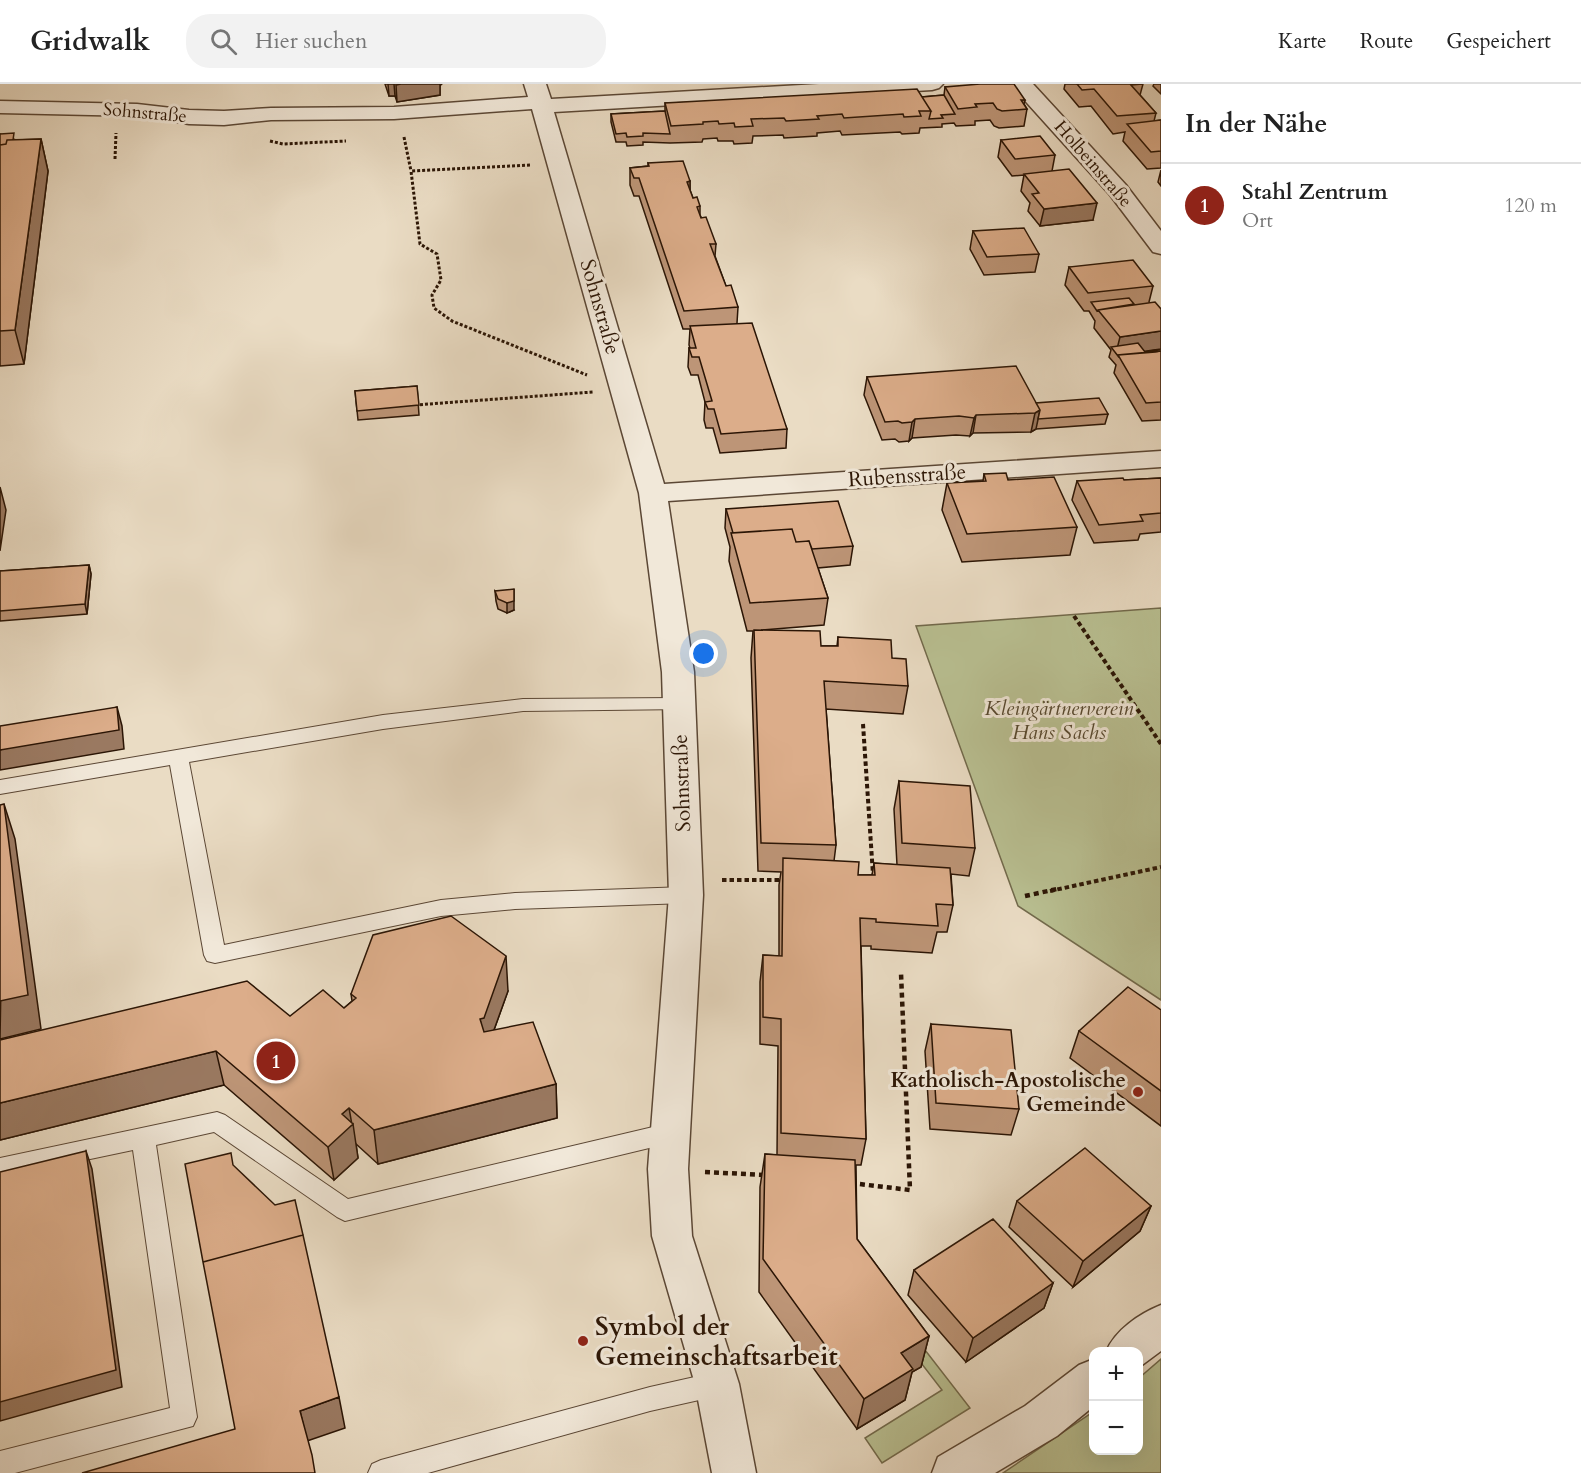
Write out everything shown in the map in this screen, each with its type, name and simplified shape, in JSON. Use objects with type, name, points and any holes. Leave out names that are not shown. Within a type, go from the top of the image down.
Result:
[{"type":"street","points":[[540,97],[932,84]]},
{"type":"street","name":"Holbeinstraße","points":[[1021,84],[1118,190],[1161,247]]},
{"type":"street","name":"Sohnstraße","points":[[0,107],[136,110],[189,117],[224,118],[271,114],[394,113],[540,97],[653,493],[675,645],[685,887],[668,1169],[672,1236],[717,1384],[734,1473]]},
{"type":"street","name":"Rubensstraße","points":[[653,493],[1161,459]]},
{"type":"street","points":[[1133,1347],[1161,1325]]},
{"type":"street","points":[[954,1473],[1041,1420],[1089,1382]]},
{"type":"lane","points":[[0,787],[383,722],[523,705],[679,704]]},
{"type":"lane","points":[[178,757],[215,955],[441,908],[685,887]]},
{"type":"lane","points":[[0,1168],[217,1122],[345,1210],[670,1133]]},
{"type":"lane","points":[[0,1464],[183,1417],[143,1138]]},
{"type":"lane","points":[[381,1473],[650,1399],[717,1384]]},
{"type":"path","points":[[559,164],[411,171],[420,244],[437,254],[441,280],[432,295],[434,308],[452,321],[624,390]]},
{"type":"path","points":[[408,406],[624,390]]},
{"type":"path","points":[[1074,616],[1161,744]]},
{"type":"path","points":[[863,724],[873,876]]},
{"type":"path","points":[[1025,896],[1161,867]]},
{"type":"path","points":[[685,887],[795,881]]},
{"type":"path","points":[[840,1182],[910,1190],[901,973]]},
{"type":"path","points":[[668,1169],[771,1175]]},
{"type":"green space","name":"Kleingärtnerverein Hans Sachs","points":[[1161,608],[1161,1000],[1018,906],[916,626]]},
{"type":"green space","points":[[901,1319],[970,1408],[882,1463],[865,1438],[942,1390],[891,1324]]},
{"type":"green space","points":[[1161,1359],[1161,1473],[1003,1473],[1089,1415],[1089,1455],[1143,1455],[1143,1375]]},
{"type":"building","points":[[1014,84],[1025,100],[1021,100],[1027,109],[1002,111],[997,109],[993,103],[975,104],[977,107],[958,109],[945,87]]},
{"type":"building","points":[[1077,84],[1142,84],[1131,85],[1156,113],[1117,116],[1094,89],[1082,90]]},
{"type":"building","points":[[917,89],[931,111],[919,111],[921,116],[904,117],[903,114],[844,118],[842,114],[817,116],[819,119],[786,121],[784,118],[751,119],[753,126],[735,127],[734,123],[719,124],[718,121],[671,126],[665,103]]},
{"type":"building","points":[[944,95],[955,114],[929,119],[931,111],[922,97]]},
{"type":"building","points":[[665,111],[670,134],[643,133],[643,136],[627,137],[626,133],[616,134],[611,114]]},
{"type":"building","points":[[1161,120],[1161,151],[1151,152],[1127,124]]},
{"type":"building","points":[[14,133],[13,140],[7,140],[6,144],[0,145],[0,134]]},
{"type":"building","points":[[1040,136],[1055,155],[1015,159],[1001,140]]},
{"type":"building","points":[[41,139],[15,330],[0,331],[0,145],[6,144],[7,140]]},
{"type":"building","points":[[683,161],[693,198],[697,197],[700,206],[697,207],[701,218],[706,217],[716,244],[710,244],[726,286],[731,285],[738,307],[684,311],[639,178],[634,178],[630,168],[649,166],[648,163]]},
{"type":"building","points":[[1069,169],[1097,203],[1044,209],[1032,194],[1039,193],[1024,174]]},
{"type":"building","points":[[1024,228],[1039,254],[987,257],[973,231]]},
{"type":"building","points":[[1133,260],[1153,286],[1088,293],[1069,267]]},
{"type":"building","points":[[1129,298],[1134,304],[1097,311],[1091,302]]},
{"type":"building","points":[[1155,302],[1161,309],[1161,331],[1120,337],[1098,310]]},
{"type":"building","points":[[752,323],[787,429],[721,434],[714,409],[708,409],[705,402],[712,401],[699,357],[692,357],[689,348],[696,348],[690,326]]},
{"type":"building","points":[[1138,343],[1145,352],[1155,350],[1157,352],[1118,356],[1111,347]]},
{"type":"building","points":[[1161,351],[1161,402],[1146,403],[1118,355]]},
{"type":"building","points":[[1016,366],[1040,410],[1035,413],[976,415],[974,418],[959,416],[915,419],[912,422],[902,423],[885,422],[867,377]]},
{"type":"building","points":[[417,386],[419,405],[357,411],[355,391]]},
{"type":"building","points":[[1099,398],[1108,414],[1038,419],[1040,410],[1036,403]]},
{"type":"building","points":[[1006,473],[1008,480],[1054,477],[1077,527],[967,534],[947,483],[986,481],[984,474]]},
{"type":"building","points":[[1123,478],[1124,480],[1161,478],[1161,513],[1140,515],[1143,521],[1099,525],[1077,481]]},
{"type":"building","points":[[838,501],[853,546],[812,549],[809,541],[796,542],[792,529],[733,533],[726,509]]},
{"type":"building","points":[[792,529],[796,542],[809,541],[828,598],[750,603],[731,533]]},
{"type":"building","points":[[89,565],[85,604],[0,611],[0,571]]},
{"type":"building","points":[[514,589],[514,601],[507,603],[498,599],[495,591]]},
{"type":"building","points":[[754,630],[820,631],[821,646],[838,646],[838,637],[891,640],[892,658],[906,659],[908,686],[824,681],[836,845],[761,843]]},
{"type":"building","points":[[117,707],[119,730],[0,750],[0,726]]},
{"type":"building","points":[[899,781],[970,786],[975,848],[902,843]]},
{"type":"building","points":[[4,804],[28,995],[0,1001],[0,805]]},
{"type":"building","points":[[783,858],[859,862],[858,875],[875,875],[874,863],[950,868],[953,905],[936,904],[938,926],[876,922],[876,919],[860,918],[866,1139],[781,1133],[781,1019],[763,1017],[763,955],[782,956]]},
{"type":"building","points":[[451,916],[506,956],[484,1018],[480,1019],[484,1032],[533,1022],[556,1084],[374,1130],[349,1108],[342,1114],[353,1124],[328,1147],[216,1051],[0,1103],[0,1040],[247,981],[290,1016],[323,990],[344,1008],[356,998],[351,994],[373,935]]},
{"type":"building","points":[[1128,987],[1161,1010],[1161,1091],[1079,1031]]},
{"type":"building","points":[[931,1024],[1011,1030],[1019,1109],[936,1103]]},
{"type":"building","points":[[1085,1148],[1151,1206],[1083,1261],[1017,1201]]},
{"type":"building","points":[[86,1151],[116,1370],[0,1402],[0,1172]]},
{"type":"building","points":[[231,1153],[233,1165],[275,1205],[295,1200],[303,1235],[203,1262],[185,1164]]},
{"type":"building","points":[[765,1154],[855,1160],[857,1239],[929,1336],[901,1353],[913,1369],[864,1399],[763,1259]]},
{"type":"building","points":[[993,1219],[1053,1283],[973,1338],[914,1270]]},
{"type":"building","points":[[303,1235],[339,1397],[300,1411],[315,1473],[82,1473],[235,1429],[203,1262]]},
{"type":"place","name":"Stahl Zentrum","points":[[276,1061]]},
{"type":"place","name":"Katholisch-Apostolische Gemeinde","points":[[1138,1092]]},
{"type":"place","name":"Symbol der Gemeinschaftsarbeit","points":[[583,1341]]}]
